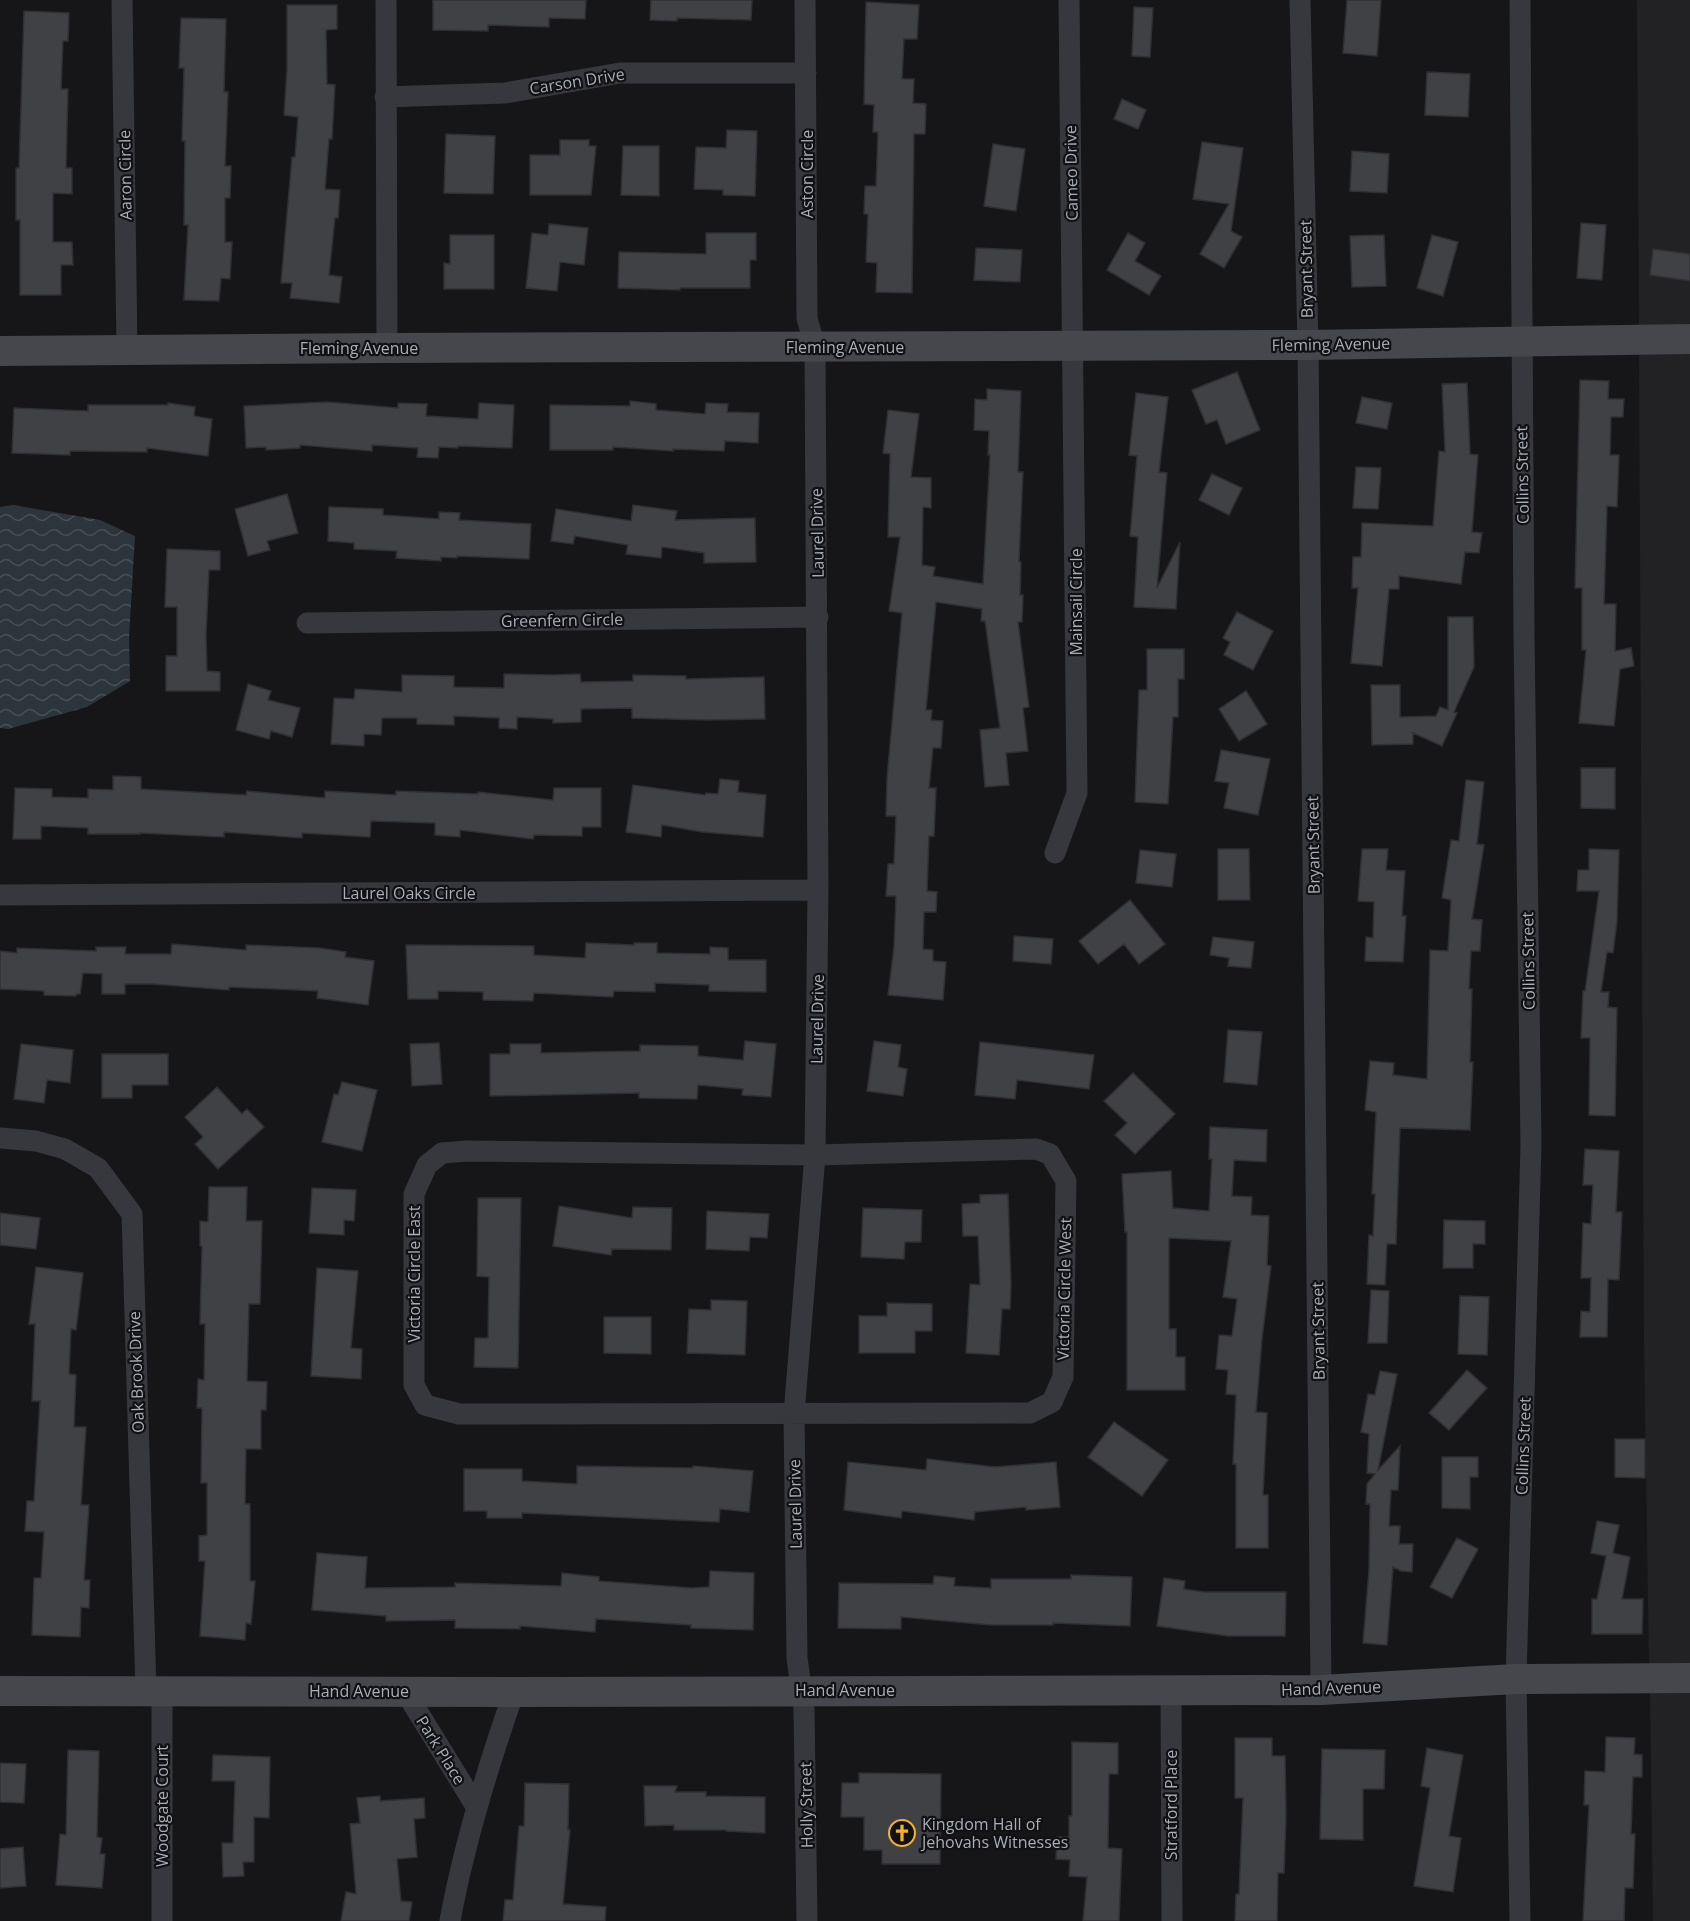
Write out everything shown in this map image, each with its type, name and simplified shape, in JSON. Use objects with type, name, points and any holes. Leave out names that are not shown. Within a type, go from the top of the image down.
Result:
[{"type":"street","name":"Aaron Circle","points":[[123,0],[127,350]]},
{"type":"street","points":[[386,0],[387,348]]},
{"type":"street","name":"Aston Circle","points":[[805,0],[807,318],[815,347]]},
{"type":"street","name":"Cameo Drive","points":[[1069,0],[1074,346]]},
{"type":"street","name":"Bryant Street","points":[[1300,0],[1308,345],[1321,1690]]},
{"type":"street","name":"Collins Street","points":[[1520,0],[1521,340],[1531,1144],[1516,1679],[1520,1921]]},
{"type":"street","name":"Carson Drive","points":[[385,97],[505,93],[620,73],[806,73]]},
{"type":"street","name":"Fleming Avenue","points":[[0,351],[1308,345],[1690,339]]},
{"type":"street","name":"Mainsail Circle","points":[[1054,854],[1077,793],[1074,346]]},
{"type":"street","name":"Laurel Drive","points":[[801,1690],[797,1658],[794,1414],[815,1155],[818,617],[815,347]]},
{"type":"street","name":"Greenfern Circle","points":[[307,623],[818,617]]},
{"type":"street","name":"Laurel Oaks Circle","points":[[0,895],[818,890]]},
{"type":"street","name":"Oak Brook Drive","points":[[0,1138],[36,1141],[65,1149],[98,1168],[132,1214],[154,1691]]},
{"type":"street","name":"Victoria Circle West","points":[[794,1414],[1030,1413],[1052,1402],[1062,1377],[1066,1181],[1050,1154],[1036,1149],[815,1155]]},
{"type":"street","name":"Victoria Circle East","points":[[794,1414],[459,1414],[425,1405],[414,1385],[414,1194],[427,1165],[442,1153],[467,1151],[815,1155]]},
{"type":"street","name":"Hand Avenue","points":[[0,1690],[514,1692],[1321,1690],[1516,1679],[1690,1678]]},
{"type":"street","name":"Stratford Place","points":[[1171,1689],[1172,1921]]},
{"type":"street","name":"Holly Street","points":[[801,1690],[804,1708],[807,1921]]},
{"type":"street","name":"Woodgate Court","points":[[154,1691],[162,1921]]},
{"type":"street","name":"Park Place","points":[[405,1691],[477,1808]]},
{"type":"street","name":"Park Place","points":[[450,1921],[456,1886],[477,1808],[514,1692]]},
{"type":"shaded area","points":[[1637,0],[1690,0],[1690,327],[1639,327]]},
{"type":"shaded area","points":[[1639,352],[1690,352],[1690,1665],[1649,1666],[1644,1344]]},
{"type":"shaded area","points":[[1650,1691],[1690,1691],[1690,1921],[1653,1921]]},
{"type":"water","points":[[13,505],[100,520],[135,536],[129,638],[130,681],[87,707],[8,729],[0,728],[0,507]]},
{"type":"building","points":[[433,0],[586,0],[585,19],[549,18],[549,27],[488,25],[488,31],[433,30]]},
{"type":"building","points":[[651,0],[752,0],[751,20],[677,18],[677,21],[650,20]]},
{"type":"building","points":[[1347,0],[1381,0],[1377,56],[1343,53]]},
{"type":"building","points":[[866,2],[919,5],[917,39],[904,39],[902,79],[914,79],[913,103],[926,104],[925,134],[914,134],[912,293],[876,292],[877,263],[866,262],[868,214],[864,214],[865,186],[876,186],[878,132],[873,132],[874,105],[864,104]]},
{"type":"building","points":[[287,5],[337,5],[337,29],[326,30],[327,84],[335,85],[332,139],[329,139],[325,189],[340,190],[329,275],[342,277],[339,303],[290,298],[292,283],[281,283],[292,157],[295,157],[298,117],[284,115]]},
{"type":"building","points":[[1134,7],[1153,8],[1150,57],[1132,56]]},
{"type":"building","points":[[24,11],[69,13],[68,41],[63,41],[61,89],[68,89],[66,168],[72,168],[72,194],[53,193],[53,242],[72,242],[73,265],[61,265],[61,295],[20,295],[20,220],[16,220],[16,168],[19,168]]},
{"type":"building","points":[[181,18],[226,19],[224,92],[228,92],[225,166],[231,166],[230,198],[225,198],[225,242],[232,242],[230,279],[221,278],[219,301],[184,300],[188,225],[184,225],[185,141],[182,141],[184,68],[179,68]]},
{"type":"building","points":[[1427,72],[1470,74],[1468,117],[1425,115]]},
{"type":"building","points":[[1122,99],[1146,110],[1138,129],[1114,119]]},
{"type":"building","points":[[727,130],[757,131],[755,196],[723,195],[723,190],[694,189],[696,147],[726,148]]},
{"type":"building","points":[[446,134],[495,136],[493,194],[444,193]]},
{"type":"building","points":[[560,140],[589,140],[589,146],[596,146],[591,195],[530,195],[530,155],[560,155]]},
{"type":"building","points":[[1202,142],[1243,148],[1231,231],[1242,237],[1224,268],[1200,254],[1229,204],[1193,199]]},
{"type":"building","points":[[993,144],[1025,149],[1016,211],[984,206]]},
{"type":"building","points":[[623,146],[659,146],[659,196],[621,195]]},
{"type":"building","points":[[1352,151],[1389,154],[1387,193],[1350,191]]},
{"type":"building","points":[[1581,223],[1606,225],[1602,280],[1577,278]]},
{"type":"building","points":[[549,224],[588,228],[584,265],[560,262],[557,291],[526,288],[532,233],[548,235]]},
{"type":"building","points":[[706,233],[756,233],[756,260],[750,260],[750,288],[680,288],[680,290],[618,288],[619,252],[706,254]]},
{"type":"building","points":[[1128,233],[1145,243],[1135,261],[1161,276],[1149,295],[1107,270]]},
{"type":"building","points":[[450,235],[494,235],[494,289],[444,289],[444,263],[450,264]]},
{"type":"building","points":[[1384,235],[1386,286],[1352,287],[1350,236]]},
{"type":"building","points":[[1432,235],[1458,242],[1443,296],[1417,288]]},
{"type":"building","points":[[976,248],[1022,250],[1020,282],[974,280]]},
{"type":"building","points":[[1653,249],[1690,254],[1690,281],[1650,275]]},
{"type":"building","points":[[1237,372],[1260,430],[1226,444],[1217,420],[1206,424],[1192,390]]},
{"type":"building","points":[[1580,380],[1609,381],[1608,399],[1624,399],[1623,417],[1611,417],[1610,455],[1619,455],[1617,507],[1607,506],[1604,604],[1616,604],[1615,651],[1631,648],[1634,666],[1620,669],[1614,726],[1579,723],[1586,650],[1582,650],[1582,588],[1575,588]]},
{"type":"building","points":[[1467,383],[1470,454],[1478,455],[1472,532],[1482,533],[1479,553],[1465,552],[1461,584],[1399,576],[1399,589],[1389,589],[1382,666],[1351,663],[1358,588],[1352,588],[1353,557],[1361,557],[1362,523],[1433,526],[1439,451],[1445,452],[1442,384]]},
{"type":"building","points":[[987,389],[1021,391],[1018,472],[1023,472],[1019,562],[1021,562],[1020,595],[1023,595],[1022,622],[1018,622],[1029,707],[1023,708],[1028,751],[1006,753],[1009,785],[985,787],[980,730],[1000,728],[985,621],[981,621],[982,609],[936,602],[926,710],[932,710],[931,720],[943,721],[941,748],[933,748],[929,788],[936,788],[934,836],[929,836],[927,891],[937,892],[936,912],[924,912],[923,949],[933,950],[933,961],[946,962],[943,1000],[888,995],[894,947],[896,896],[886,896],[888,864],[894,864],[896,816],[886,816],[887,778],[902,613],[889,611],[900,537],[888,537],[890,454],[883,453],[888,410],[919,414],[911,477],[931,478],[931,508],[923,507],[922,565],[935,567],[933,576],[983,584],[990,455],[988,455],[989,431],[974,430],[975,399],[987,400]]},
{"type":"building","points":[[1136,393],[1168,397],[1159,472],[1167,473],[1157,588],[1180,542],[1176,609],[1134,607],[1138,537],[1130,536],[1137,456],[1129,455]]},
{"type":"building","points":[[1362,397],[1392,403],[1387,429],[1356,423]]},
{"type":"building","points":[[630,401],[656,404],[656,410],[705,414],[706,403],[728,404],[727,412],[759,413],[758,443],[725,441],[724,451],[673,449],[673,451],[613,447],[613,450],[550,450],[550,405],[630,406]]},
{"type":"building","points":[[328,402],[398,408],[398,403],[427,404],[426,416],[478,419],[479,403],[514,405],[512,448],[439,447],[438,458],[417,457],[418,448],[372,445],[372,451],[300,445],[300,448],[266,450],[266,447],[246,448],[244,406]]},
{"type":"building","points":[[168,403],[195,407],[194,416],[212,419],[208,456],[147,448],[147,452],[70,451],[70,455],[12,453],[14,408],[88,411],[88,405],[168,405]]},
{"type":"building","points":[[1356,467],[1381,468],[1378,509],[1353,508]]},
{"type":"building","points":[[1212,474],[1242,488],[1229,515],[1199,500]]},
{"type":"building","points":[[287,494],[298,533],[267,541],[270,550],[248,556],[235,509]]},
{"type":"building","points":[[633,505],[677,511],[675,520],[755,518],[756,562],[704,563],[704,553],[662,547],[661,558],[626,554],[628,545],[575,536],[573,544],[551,541],[556,509],[631,521]]},
{"type":"building","points":[[329,507],[383,509],[383,515],[439,519],[439,512],[460,513],[459,520],[531,524],[529,559],[457,556],[457,558],[441,557],[441,561],[396,558],[397,551],[354,549],[354,543],[328,541]]},
{"type":"building","points":[[167,549],[220,551],[220,570],[209,570],[206,635],[207,671],[220,672],[220,691],[166,691],[166,656],[177,656],[177,607],[165,607]]},
{"type":"building","points":[[1237,612],[1273,631],[1253,670],[1224,655],[1230,642],[1223,638]]},
{"type":"building","points":[[1448,617],[1473,617],[1474,667],[1442,746],[1413,733],[1413,744],[1372,745],[1371,685],[1400,685],[1400,717],[1436,716],[1440,707],[1448,710]]},
{"type":"building","points":[[1147,649],[1184,649],[1184,679],[1178,679],[1178,717],[1173,717],[1168,804],[1135,802],[1139,690],[1147,690]]},
{"type":"building","points":[[504,674],[580,674],[581,682],[633,681],[633,675],[686,676],[686,679],[764,677],[765,719],[632,718],[632,708],[581,709],[581,722],[553,723],[553,719],[517,717],[517,729],[499,728],[499,718],[454,716],[454,725],[417,724],[417,718],[382,718],[381,735],[364,734],[364,746],[331,744],[334,698],[354,699],[355,689],[402,692],[402,675],[454,676],[454,687],[504,688]]},
{"type":"building","points":[[248,684],[271,691],[268,700],[300,708],[292,737],[271,731],[269,739],[236,730]]},
{"type":"building","points":[[1246,691],[1267,724],[1239,741],[1219,709]]},
{"type":"building","points":[[1221,750],[1270,759],[1258,815],[1224,808],[1229,783],[1215,781]]},
{"type":"building","points":[[1581,768],[1615,768],[1615,809],[1581,808]]},
{"type":"building","points":[[113,776],[141,777],[141,789],[246,795],[247,791],[325,798],[325,791],[396,795],[396,791],[478,794],[478,792],[553,800],[554,788],[601,788],[601,827],[582,827],[582,836],[534,835],[533,839],[460,830],[460,837],[435,835],[435,823],[371,821],[370,837],[302,833],[302,838],[224,832],[224,837],[140,833],[88,834],[88,828],[41,826],[41,839],[13,839],[15,788],[52,789],[52,797],[88,798],[88,789],[113,790]]},
{"type":"building","points":[[720,779],[739,781],[738,792],[766,795],[763,837],[702,832],[662,825],[661,837],[626,832],[633,785],[705,795],[706,793],[718,794]]},
{"type":"building","points":[[1466,780],[1484,782],[1477,844],[1484,845],[1472,919],[1482,920],[1480,951],[1471,951],[1469,989],[1472,989],[1470,1062],[1473,1062],[1470,1130],[1400,1128],[1396,1244],[1387,1244],[1385,1285],[1367,1284],[1369,1235],[1373,1236],[1375,1194],[1372,1194],[1376,1112],[1365,1110],[1370,1061],[1394,1063],[1393,1075],[1427,1079],[1430,950],[1448,951],[1451,900],[1442,898],[1451,840],[1459,841]]},
{"type":"building","points":[[1218,849],[1249,849],[1250,900],[1218,900]]},
{"type":"building","points":[[1362,849],[1388,849],[1386,870],[1405,871],[1402,916],[1406,916],[1403,962],[1365,961],[1366,937],[1373,938],[1374,902],[1358,901]]},
{"type":"building","points":[[1589,849],[1619,850],[1617,921],[1613,953],[1607,952],[1601,992],[1609,992],[1608,1007],[1617,1008],[1615,1116],[1589,1115],[1590,1038],[1581,1038],[1583,991],[1585,991],[1599,891],[1577,891],[1578,870],[1589,870]]},
{"type":"building","points":[[1140,850],[1176,854],[1172,887],[1136,883]]},
{"type":"building","points":[[1130,900],[1165,944],[1139,964],[1124,944],[1098,964],[1079,941]]},
{"type":"building","points":[[1014,936],[1053,939],[1051,964],[1013,961]]},
{"type":"building","points":[[1213,937],[1254,942],[1251,968],[1228,966],[1229,958],[1210,955]]},
{"type":"building","points":[[586,943],[634,945],[634,943],[657,943],[657,953],[710,954],[710,947],[728,948],[728,960],[766,960],[766,992],[709,991],[709,985],[655,983],[655,992],[614,991],[613,997],[534,993],[533,1001],[483,1000],[483,992],[438,991],[438,999],[408,999],[406,945],[534,946],[534,955],[585,958]]},
{"type":"building","points":[[172,944],[246,950],[246,945],[320,948],[346,952],[345,957],[374,961],[368,1005],[317,998],[318,991],[229,987],[229,990],[125,984],[125,994],[102,994],[102,974],[83,973],[80,994],[76,996],[44,995],[44,991],[0,989],[0,951],[17,953],[17,948],[96,951],[96,947],[126,947],[125,954],[171,954]]},
{"type":"building","points":[[1228,1030],[1262,1032],[1257,1085],[1224,1082]]},
{"type":"building","points":[[745,1041],[776,1044],[771,1097],[742,1095],[743,1089],[698,1085],[697,1099],[639,1098],[639,1093],[490,1096],[490,1054],[510,1054],[510,1044],[541,1044],[541,1053],[640,1051],[640,1045],[698,1046],[698,1056],[743,1060]]},
{"type":"building","points":[[874,1041],[901,1045],[898,1067],[907,1069],[903,1096],[867,1091]]},
{"type":"building","points":[[980,1042],[1094,1055],[1089,1089],[1017,1080],[1015,1099],[975,1095]]},
{"type":"building","points":[[439,1043],[442,1084],[412,1086],[410,1044]]},
{"type":"building","points":[[21,1044],[73,1050],[70,1083],[47,1080],[44,1103],[14,1099]]},
{"type":"building","points":[[102,1054],[168,1054],[168,1085],[132,1085],[132,1098],[102,1098]]},
{"type":"building","points":[[1133,1073],[1175,1114],[1135,1154],[1115,1135],[1127,1123],[1104,1101]]},
{"type":"building","points":[[342,1082],[377,1090],[362,1151],[322,1142],[334,1094],[338,1095]]},
{"type":"building","points":[[217,1087],[242,1114],[247,1109],[264,1127],[218,1169],[195,1144],[203,1137],[185,1117]]},
{"type":"building","points":[[1210,1127],[1267,1130],[1266,1162],[1234,1160],[1232,1196],[1252,1197],[1251,1215],[1269,1216],[1267,1265],[1271,1266],[1256,1412],[1267,1413],[1263,1495],[1268,1495],[1268,1548],[1236,1548],[1236,1464],[1233,1464],[1236,1395],[1226,1394],[1228,1370],[1216,1369],[1219,1335],[1232,1336],[1237,1299],[1223,1297],[1231,1241],[1169,1238],[1169,1329],[1176,1329],[1176,1357],[1185,1357],[1185,1390],[1127,1390],[1127,1232],[1125,1232],[1122,1174],[1171,1171],[1173,1208],[1209,1211],[1212,1159],[1209,1159]]},
{"type":"building","points":[[1585,1149],[1619,1151],[1616,1212],[1622,1212],[1619,1280],[1608,1279],[1607,1337],[1580,1337],[1581,1311],[1590,1312],[1591,1278],[1581,1278],[1583,1223],[1591,1224],[1593,1185],[1583,1185]]},
{"type":"building","points":[[209,1187],[247,1187],[246,1221],[262,1221],[260,1304],[249,1304],[247,1381],[267,1382],[266,1410],[261,1410],[261,1449],[246,1449],[245,1504],[250,1504],[250,1581],[255,1581],[251,1624],[246,1623],[245,1640],[200,1636],[205,1561],[199,1561],[199,1536],[207,1535],[207,1483],[201,1483],[202,1408],[197,1408],[198,1379],[204,1380],[205,1324],[200,1324],[202,1246],[200,1246],[200,1221],[208,1222]]},
{"type":"building","points":[[312,1188],[356,1190],[354,1221],[344,1220],[344,1235],[309,1233]]},
{"type":"building","points":[[1008,1194],[1010,1309],[1002,1309],[999,1355],[966,1353],[970,1284],[980,1285],[978,1236],[963,1236],[962,1204],[980,1203],[980,1195]]},
{"type":"building","points":[[478,1198],[521,1198],[518,1368],[474,1367],[475,1338],[488,1338],[489,1277],[477,1276]]},
{"type":"building","points":[[559,1206],[632,1218],[633,1207],[672,1208],[671,1250],[612,1249],[611,1255],[553,1246]]},
{"type":"building","points":[[863,1208],[922,1210],[921,1242],[905,1242],[904,1259],[861,1257]]},
{"type":"building","points":[[707,1211],[769,1214],[767,1238],[750,1237],[749,1251],[706,1249]]},
{"type":"building","points":[[0,1213],[40,1218],[36,1249],[0,1245]]},
{"type":"building","points":[[1444,1220],[1485,1221],[1485,1244],[1473,1244],[1473,1268],[1443,1268]]},
{"type":"building","points":[[36,1267],[83,1273],[76,1330],[71,1329],[69,1374],[76,1375],[74,1427],[86,1427],[81,1505],[89,1505],[84,1580],[90,1580],[89,1608],[81,1607],[80,1637],[32,1635],[34,1578],[41,1578],[44,1532],[25,1531],[27,1501],[34,1501],[40,1401],[32,1401],[35,1324],[29,1324]]},
{"type":"building","points":[[317,1268],[358,1271],[351,1348],[362,1349],[361,1379],[311,1376]]},
{"type":"building","points":[[1371,1290],[1389,1291],[1387,1343],[1368,1343]]},
{"type":"building","points":[[1460,1296],[1489,1297],[1487,1355],[1458,1354]]},
{"type":"building","points":[[711,1300],[747,1301],[745,1355],[687,1353],[689,1309],[711,1310]]},
{"type":"building","points":[[887,1303],[932,1304],[932,1331],[915,1331],[915,1353],[859,1353],[859,1316],[887,1316]]},
{"type":"building","points":[[604,1317],[651,1317],[651,1354],[604,1353]]},
{"type":"building","points":[[1467,1370],[1487,1388],[1449,1430],[1429,1413]]},
{"type":"building","points":[[1380,1371],[1397,1374],[1378,1470],[1400,1446],[1398,1490],[1391,1490],[1389,1526],[1400,1526],[1399,1544],[1413,1544],[1412,1572],[1401,1571],[1393,1567],[1387,1645],[1363,1643],[1369,1570],[1370,1504],[1366,1504],[1367,1484],[1375,1474],[1367,1473],[1369,1434],[1361,1432],[1368,1394],[1375,1395]]},
{"type":"building","points":[[1114,1422],[1168,1460],[1142,1496],[1088,1457]]},
{"type":"building","points":[[1615,1439],[1645,1439],[1645,1478],[1615,1477]]},
{"type":"building","points":[[1442,1457],[1478,1457],[1478,1477],[1470,1477],[1470,1509],[1442,1508]]},
{"type":"building","points":[[927,1459],[995,1467],[1056,1462],[1060,1507],[1026,1510],[1026,1507],[975,1512],[974,1520],[902,1511],[901,1518],[844,1510],[848,1462],[926,1470]]},
{"type":"building","points":[[577,1466],[693,1468],[693,1466],[753,1471],[749,1512],[720,1509],[719,1522],[522,1513],[522,1518],[487,1518],[487,1511],[464,1511],[464,1469],[522,1469],[522,1481],[577,1484]]},
{"type":"building","points":[[1597,1521],[1619,1525],[1613,1553],[1630,1557],[1622,1599],[1643,1599],[1642,1634],[1592,1634],[1592,1599],[1597,1599],[1606,1556],[1591,1553]]},
{"type":"building","points":[[1457,1538],[1478,1549],[1452,1598],[1430,1587]]},
{"type":"building","points":[[317,1553],[367,1557],[365,1588],[455,1587],[455,1583],[561,1586],[562,1573],[599,1577],[599,1581],[692,1588],[709,1587],[710,1571],[754,1573],[753,1630],[691,1628],[691,1625],[596,1619],[595,1632],[520,1626],[520,1629],[455,1628],[455,1620],[386,1621],[386,1616],[312,1610]]},
{"type":"building","points":[[1071,1575],[1132,1577],[1130,1626],[1053,1623],[1053,1625],[991,1625],[901,1617],[901,1629],[838,1628],[839,1583],[933,1584],[934,1576],[955,1578],[954,1586],[991,1588],[991,1579],[1071,1579]]},
{"type":"building","points":[[1164,1578],[1185,1581],[1184,1589],[1204,1592],[1286,1592],[1285,1636],[1228,1636],[1157,1626]]},
{"type":"building","points":[[1606,1737],[1635,1738],[1634,1754],[1642,1755],[1642,1777],[1633,1777],[1631,1834],[1635,1834],[1633,1888],[1625,1888],[1624,1921],[1583,1921],[1589,1805],[1584,1805],[1585,1771],[1605,1772]]},
{"type":"building","points":[[1235,1738],[1272,1738],[1272,1756],[1285,1756],[1284,1873],[1278,1873],[1277,1921],[1235,1921],[1236,1894],[1239,1894],[1243,1798],[1235,1798]]},
{"type":"building","points":[[1072,1742],[1118,1743],[1118,1774],[1109,1774],[1108,1848],[1122,1849],[1119,1921],[1083,1921],[1087,1877],[1069,1876],[1070,1860],[1056,1859],[1057,1837],[1069,1837],[1069,1816],[1072,1816]]},
{"type":"building","points":[[1427,1748],[1463,1755],[1449,1836],[1461,1838],[1453,1892],[1414,1886],[1430,1788],[1421,1786]]},
{"type":"building","points":[[1322,1749],[1385,1750],[1384,1789],[1363,1789],[1363,1840],[1320,1839]]},
{"type":"building","points":[[68,1750],[99,1751],[97,1837],[102,1838],[100,1854],[105,1854],[102,1888],[56,1885],[60,1834],[66,1835]]},
{"type":"building","points":[[213,1755],[270,1757],[269,1818],[254,1817],[254,1862],[243,1862],[244,1876],[223,1877],[222,1843],[233,1843],[235,1781],[212,1781]]},
{"type":"building","points":[[0,1763],[26,1764],[24,1803],[0,1802]]},
{"type":"building","name":"Kingdom Hall of Jehovahs Witnesses","points":[[859,1773],[941,1774],[940,1864],[882,1864],[882,1850],[864,1850],[864,1817],[841,1817],[842,1783],[859,1783]]},
{"type":"building","points":[[525,1783],[569,1784],[568,1830],[570,1830],[563,1904],[606,1907],[605,1921],[503,1921],[505,1900],[513,1900],[519,1826],[524,1826]]},
{"type":"building","points":[[644,1786],[677,1786],[675,1792],[706,1792],[706,1796],[765,1797],[765,1833],[674,1830],[674,1825],[645,1826]]},
{"type":"building","points":[[380,1796],[380,1801],[424,1798],[425,1818],[414,1819],[417,1857],[397,1859],[401,1901],[412,1902],[409,1921],[341,1921],[346,1892],[356,1894],[350,1824],[360,1823],[357,1798]]},
{"type":"building","points":[[23,1847],[26,1886],[0,1888],[0,1849]]},
{"type":"place","name":"Kingdom Hall of Jehovahs Witnesses","points":[[902,1833]]}]
